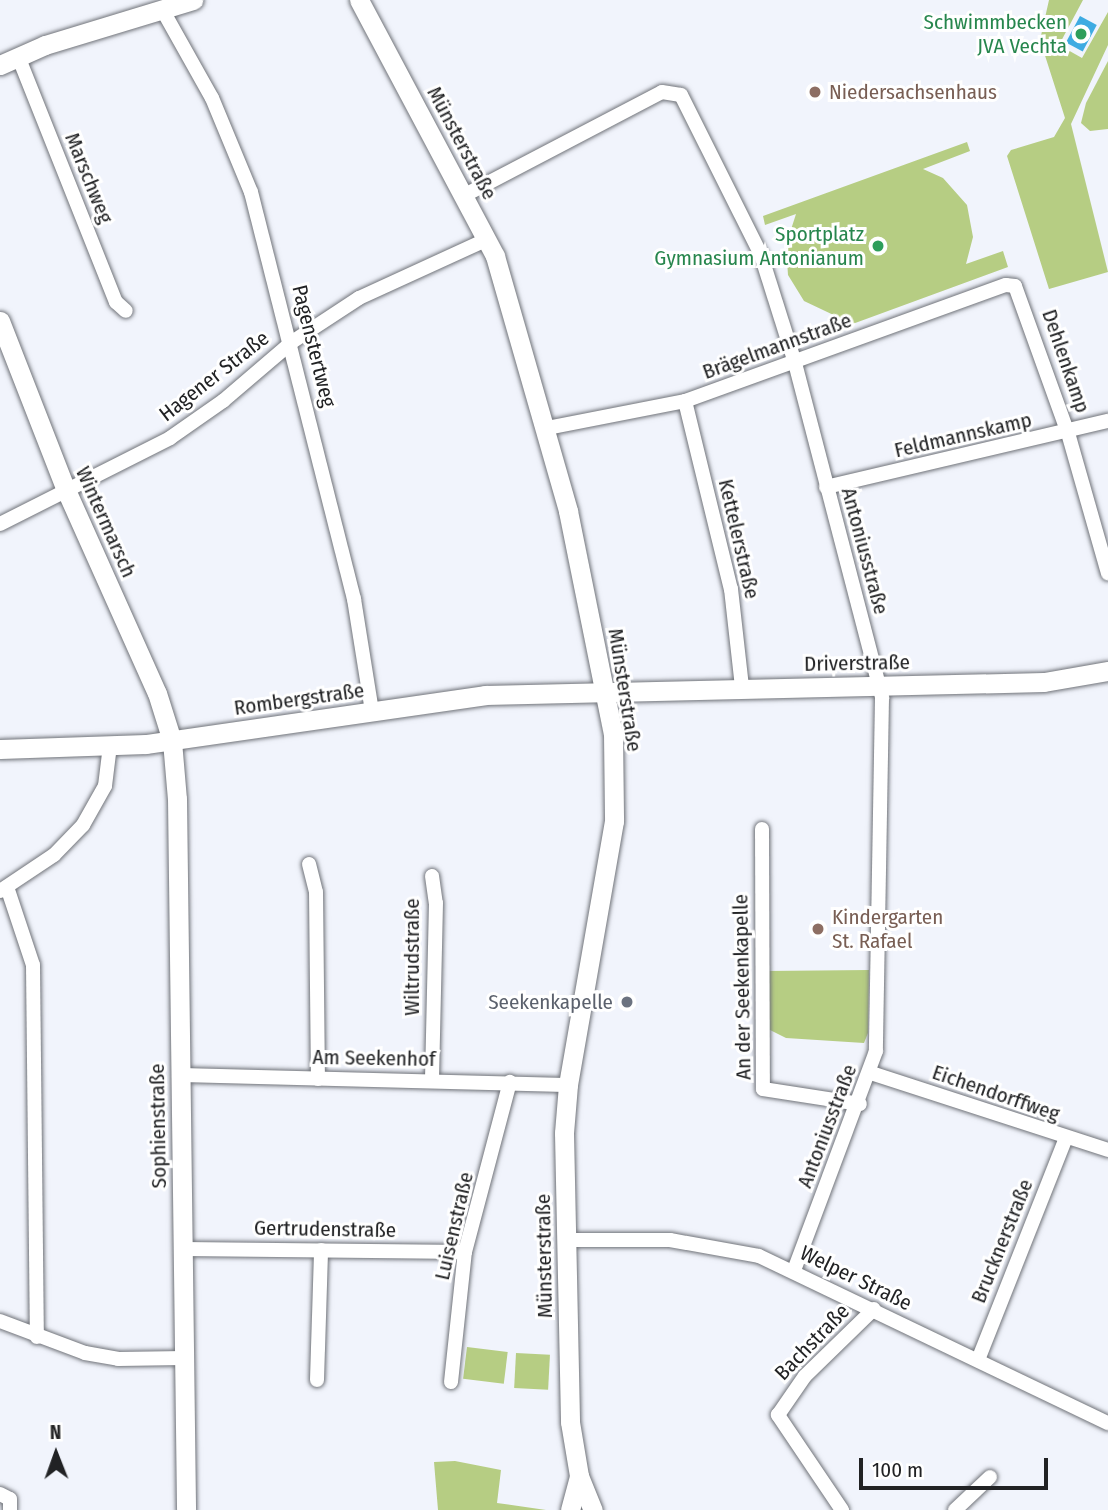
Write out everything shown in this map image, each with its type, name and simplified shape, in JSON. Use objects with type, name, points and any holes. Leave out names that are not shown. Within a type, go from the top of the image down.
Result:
[{"type":"main road","points":[[9,60],[158,5],[193,0]]},
{"type":"main road","name":"Münsterstraße","points":[[359,0],[488,239],[547,428],[612,734],[614,821],[568,1085],[564,1133],[570,1422],[579,1475],[593,1510]]},
{"type":"main road","name":"Wintermarsch","points":[[0,321],[66,490],[157,693],[172,741]]},
{"type":"main road","name":"Driverstraße","points":[[605,691],[1044,681],[1108,671]]},
{"type":"main road","name":"Rombergstraße","points":[[0,749],[110,747],[172,741],[485,695],[605,691]]},
{"type":"main road","name":"Sophienstraße","points":[[172,741],[177,799],[186,1510]]},
{"type":"main road","points":[[570,1510],[579,1475]]},
{"type":"street","name":"Pagenstertweg","points":[[158,5],[212,98],[251,191],[292,342],[354,599],[372,711]]},
{"type":"street","name":"Marschweg","points":[[9,60],[116,302],[126,311]]},
{"type":"street","name":"Antoniusstraße","points":[[465,195],[662,92],[681,95],[761,255],[795,363],[879,685],[879,1027],[871,1073],[794,1270]]},
{"type":"street","name":"Hagener Straße","points":[[0,524],[196,421],[292,342],[369,293],[488,239]]},
{"type":"street","name":"Brägelmannstraße","points":[[547,428],[685,401],[1006,285],[1015,286]]},
{"type":"street","name":"Dehlenkamp","points":[[1015,286],[1068,433],[1108,573]]},
{"type":"street","name":"Kettelerstraße","points":[[685,401],[730,589],[741,687]]},
{"type":"street","name":"Feldmannskamp","points":[[826,487],[1068,433],[1108,421]]},
{"type":"street","points":[[37,1337],[33,965],[4,889],[54,855],[83,825],[105,786],[110,747]]},
{"type":"street","name":"An der Seekenkapelle","points":[[762,829],[763,1089],[860,1104]]},
{"type":"street","points":[[309,864],[316,892],[318,1079]]},
{"type":"street","name":"Wiltrudstraße","points":[[432,876],[436,903],[432,1081]]},
{"type":"street","name":"Eichendorffweg","points":[[871,1073],[1108,1150]]},
{"type":"street","name":"Am Seekenhof","points":[[179,1075],[568,1085]]},
{"type":"street","name":"Luisenstraße","points":[[451,1382],[465,1252],[510,1082]]},
{"type":"street","name":"Brucknerstraße","points":[[978,1360],[1066,1138]]},
{"type":"street","name":"Welper Straße","points":[[568,1240],[640,1239],[715,1246],[794,1270],[1108,1423]]},
{"type":"street","name":"Gertrudenstraße","points":[[183,1249],[465,1252]]},
{"type":"street","points":[[317,1380],[321,1250]]},
{"type":"street","name":"Bachstraße","points":[[842,1510],[778,1415],[805,1376],[874,1309]]},
{"type":"street","points":[[0,1321],[37,1337],[117,1359],[184,1358]]},
{"type":"street","points":[[955,1510],[989,1476]]},
{"type":"street","points":[[0,1494],[10,1499],[10,1510]]},
{"type":"green space","points":[[1049,0],[1083,0],[1059,45],[1082,58],[1108,12],[1108,45],[1071,124],[1108,272],[1049,289],[1007,156],[1011,150],[1054,137],[1065,118],[1040,40]]},
{"type":"green space","points":[[1108,61],[1108,129],[1090,131],[1081,123],[1086,103]]},
{"type":"green space","name":"Sportplatz Gymnasium Antonianum","points":[[967,142],[970,151],[923,169],[943,178],[967,205],[973,237],[966,264],[1003,251],[1008,267],[817,337],[814,330],[842,319],[804,301],[788,275],[786,245],[796,214],[765,225],[763,216]]},
{"type":"green space","points":[[869,970],[868,1033],[864,1043],[786,1038],[766,1028],[766,971]]},
{"type":"green space","points":[[467,1347],[508,1352],[504,1384],[463,1379]]},
{"type":"green space","points":[[516,1353],[550,1355],[548,1390],[514,1388]]},
{"type":"green space","points":[[455,1461],[501,1470],[497,1503],[546,1510],[438,1510],[434,1462]]},
{"type":"water","name":"Schwimmbecken JVA Vechta","points":[[1080,16],[1097,25],[1083,51],[1066,42]]},
{"type":"place","name":"Schwimmbecken JVA Vechta","points":[[1081,34]]},
{"type":"place","name":"Niedersachsenhaus","points":[[815,92]]},
{"type":"place","name":"Sportplatz Gymnasium Antonianum","points":[[878,246]]},
{"type":"place","name":"Kindergarten St. Rafael","points":[[818,929]]},
{"type":"place","name":"Seekenkapelle","points":[[627,1002]]}]
